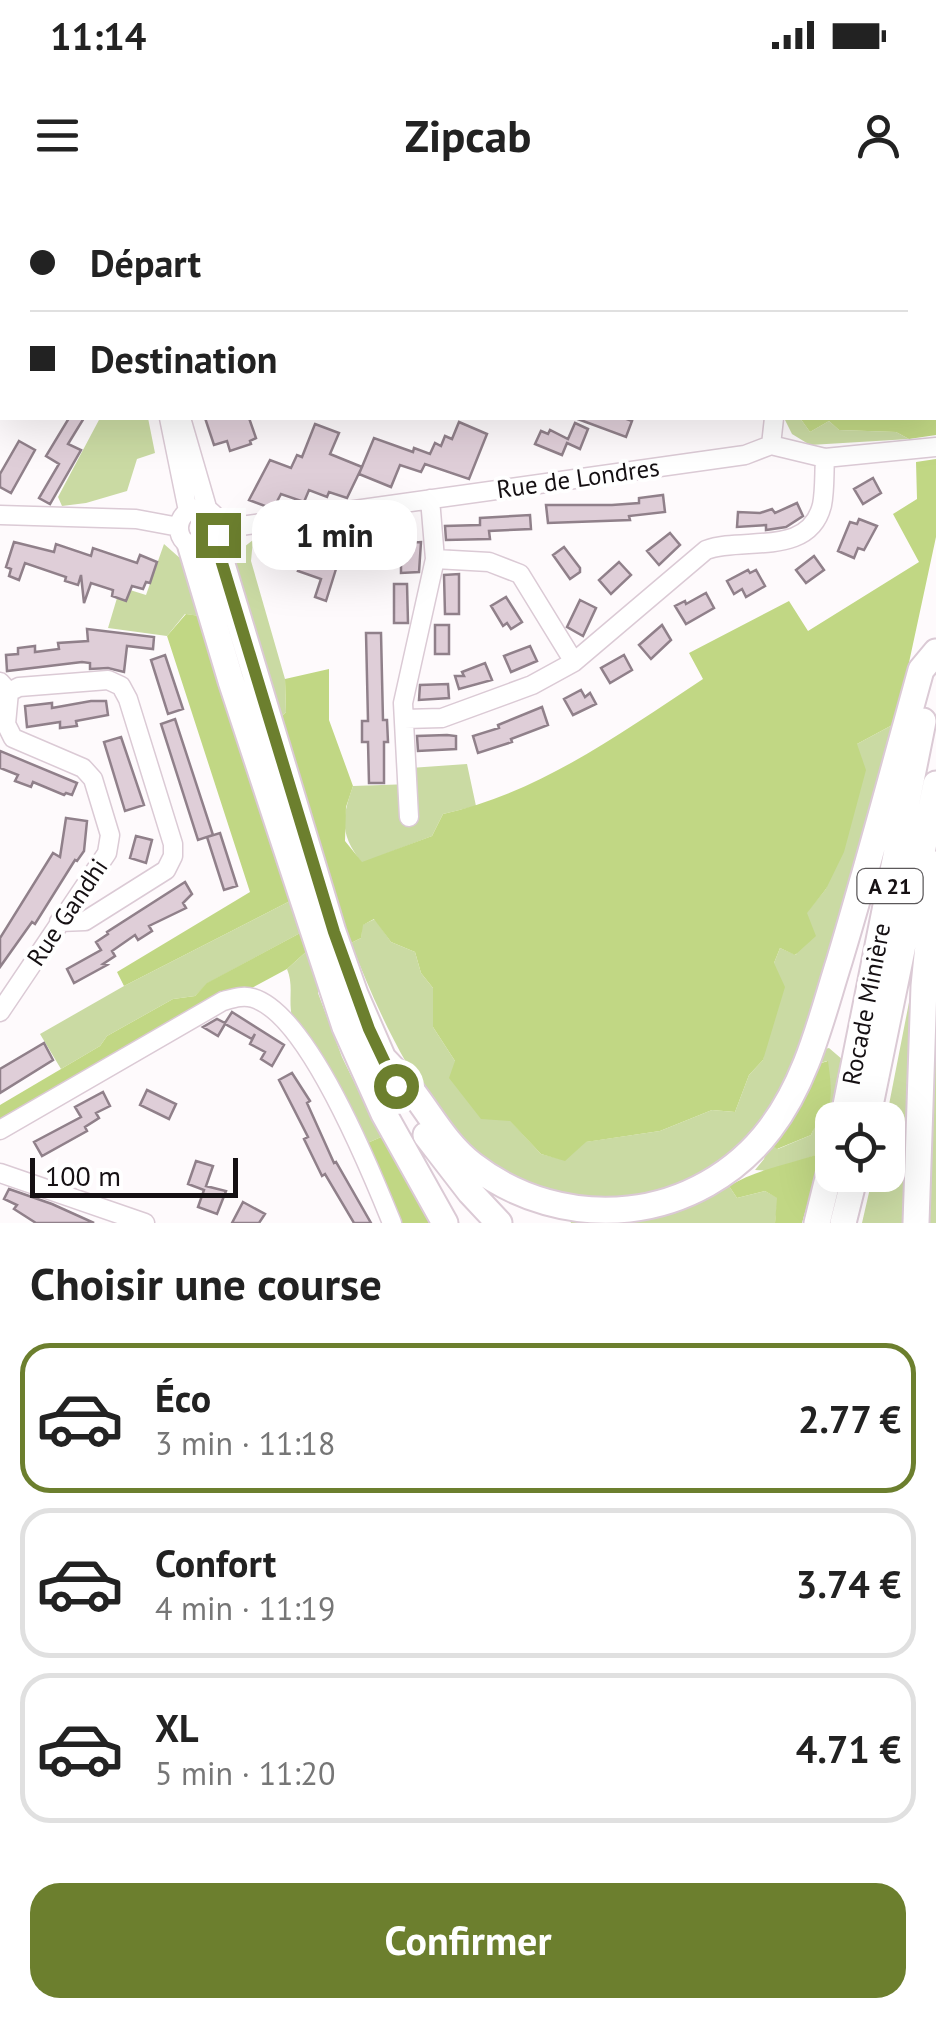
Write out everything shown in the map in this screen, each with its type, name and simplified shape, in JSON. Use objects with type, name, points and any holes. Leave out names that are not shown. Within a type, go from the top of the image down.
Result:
[{"type":"highway","points":[[200,528],[314,902],[352,1044],[394,1132],[445,1223]]},
{"type":"highway","points":[[380,1055],[462,1155],[525,1196],[588,1210],[616,1210],[668,1202],[721,1175],[747,1155],[768,1131],[786,1106],[805,1066],[854,912],[920,670],[936,652]]},
{"type":"highway","name":"Rocade Minière","points":[[846,1102],[936,652]]},
{"type":"highway","name":"Rocade Minière","points":[[872,1102],[936,784]]},
{"type":"highway","points":[[916,1223],[924,986],[936,864]]},
{"type":"highway","points":[[314,902],[380,1055],[413,1116],[442,1160],[500,1223]]},
{"type":"highway","points":[[394,1132],[476,1223]]},
{"type":"highway","points":[[817,1223],[825,1192]]},
{"type":"highway","points":[[843,1223],[851,1192]]},
{"type":"street","points":[[170,420],[200,528]]},
{"type":"street","points":[[181,420],[200,528]]},
{"type":"street","points":[[770,445],[774,420]]},
{"type":"street","name":"Rue de Londres","points":[[0,514],[136,519],[200,528],[746,455],[770,445],[825,458],[933,448]]},
{"type":"street","points":[[404,719],[442,718],[532,685],[574,662],[706,550],[731,544],[784,542],[806,532],[820,512],[825,458]]},
{"type":"street","points":[[409,817],[404,703],[436,559],[430,499]]},
{"type":"street","points":[[436,559],[488,562],[520,574],[574,662]]},
{"type":"street","points":[[4,687],[108,680],[121,686],[174,844],[166,870],[85,921],[60,922]]},
{"type":"street","name":"Rue Gandhi","points":[[0,1012],[107,853],[110,836],[93,779],[82,768],[13,738],[8,731],[4,687]]},
{"type":"street","points":[[0,1130],[224,1000],[252,997],[281,1016],[303,1042],[340,1108],[392,1223]]},
{"type":"street","points":[[0,1173],[145,1223]]},
{"type":"green space","points":[[99,420],[148,420],[155,453],[137,459],[127,491],[62,506],[58,497]]},
{"type":"green space","points":[[785,420],[801,420],[810,432],[829,421],[839,430],[896,432],[909,439],[810,445],[792,434]]},
{"type":"green space","points":[[801,420],[936,420],[936,435],[909,439],[896,432],[839,430],[829,421],[810,432]]},
{"type":"green space","points":[[936,459],[936,537],[896,723],[857,744],[866,770],[844,852],[826,889],[807,913],[816,936],[795,955],[780,948],[774,963],[785,987],[763,1060],[749,1075],[735,1112],[712,1110],[660,1131],[586,1142],[565,1161],[541,1154],[510,1121],[481,1119],[449,1078],[455,1061],[433,1027],[433,988],[421,973],[415,952],[391,942],[374,919],[363,925],[361,938],[351,943],[277,721],[286,712],[285,679],[329,669],[329,720],[353,786],[346,807],[345,841],[362,862],[432,836],[443,814],[513,791],[611,740],[703,679],[689,653],[789,601],[808,631],[919,562],[893,514],[917,499],[916,462]]},
{"type":"green space","points":[[253,540],[251,561],[285,679],[286,712],[277,721],[232,565],[235,554]]},
{"type":"green space","points":[[164,544],[181,559],[200,616],[185,614],[167,636],[108,628],[117,598],[126,600],[130,590],[146,595]]},
{"type":"green space","points":[[186,614],[200,616],[292,900],[124,986],[117,972],[250,892],[167,636]]},
{"type":"green space","points":[[896,723],[811,1030],[779,1103],[755,1135],[732,1155],[689,1179],[646,1195],[615,1199],[549,1192],[507,1174],[471,1147],[439,1112],[388,1029],[351,943],[361,938],[362,925],[375,919],[391,942],[415,952],[421,973],[433,988],[433,1027],[455,1061],[541,1154],[565,1160],[585,1142],[660,1131],[712,1110],[735,1112],[749,1075],[763,1060],[774,963],[780,948],[796,955],[806,913],[826,889],[857,744]]},
{"type":"green space","points":[[467,764],[476,806],[443,814],[432,836],[362,863],[346,835],[346,808],[353,786],[411,784],[410,768]]},
{"type":"green space","points":[[292,900],[302,932],[208,983],[195,996],[173,999],[107,1036],[100,1046],[61,1069],[40,1034]]},
{"type":"green space","points":[[936,930],[936,1223],[923,1223]]},
{"type":"green space","points":[[302,932],[308,950],[287,969],[0,1123],[0,1105],[100,1046],[107,1036],[173,999],[195,996],[207,983]]},
{"type":"green space","points":[[308,950],[319,983],[318,993],[342,1057],[381,1137],[363,1145],[292,1017],[287,969]]},
{"type":"green space","points":[[912,987],[911,1223],[862,1223],[869,1192],[905,1192],[905,1102],[890,1102]]},
{"type":"green space","points":[[829,1048],[843,1060],[834,1102],[825,1102],[827,1061],[811,1066],[816,1051]]},
{"type":"green space","points":[[828,1061],[829,1102],[815,1102],[811,1135],[777,1149],[768,1142],[811,1066]]},
{"type":"green space","points":[[815,1124],[815,1155],[771,1171],[755,1170],[764,1159],[768,1142],[778,1149],[811,1135]]},
{"type":"green space","points":[[381,1137],[435,1223],[399,1223],[363,1145]]},
{"type":"green space","points":[[815,1155],[815,1178],[802,1223],[775,1223],[777,1198],[765,1191],[737,1198],[729,1186]]},
{"type":"green space","points":[[729,1186],[737,1198],[765,1191],[778,1198],[775,1223],[571,1223],[568,1215],[704,1197]]},
{"type":"building","points":[[68,420],[83,420],[68,444],[81,450],[50,504],[39,498],[59,464],[46,456]]},
{"type":"building","points":[[206,420],[250,420],[256,438],[251,444],[230,451],[227,441],[214,445]]},
{"type":"building","points":[[580,420],[629,420],[626,437]]},
{"type":"building","points":[[459,422],[487,434],[469,479],[425,464],[421,472],[400,465],[391,487],[359,474],[374,438],[430,454],[435,443],[441,446],[445,436],[452,439]]},
{"type":"building","points":[[575,423],[588,429],[580,449],[567,443],[562,455],[535,444],[541,431],[548,434],[550,430],[568,439]]},
{"type":"building","points":[[315,424],[339,433],[330,454],[362,467],[347,498],[329,492],[327,497],[309,490],[304,502],[281,494],[273,509],[249,500],[270,460],[291,468],[297,455],[302,457]]},
{"type":"building","points":[[19,441],[35,450],[11,493],[0,487],[0,474]]},
{"type":"building","points":[[873,478],[881,493],[863,504],[854,489]]},
{"type":"building","points":[[663,495],[665,512],[629,516],[630,520],[548,523],[546,505],[639,503],[639,498]]},
{"type":"building","points":[[797,503],[803,516],[786,527],[737,527],[738,512],[772,509],[775,513]]},
{"type":"building","points":[[530,515],[531,529],[489,531],[490,539],[446,540],[445,526],[480,525],[480,518]]},
{"type":"building","points":[[401,516],[406,543],[421,542],[419,572],[401,573],[401,563],[363,564],[364,560],[341,553],[326,601],[315,597],[321,579],[298,571],[303,560],[287,554],[264,554],[265,542],[284,542],[293,537],[329,549],[336,528],[387,542],[384,518]]},
{"type":"building","points":[[859,519],[877,526],[864,550],[858,548],[854,558],[838,551],[850,522],[857,524]]},
{"type":"building","points":[[670,533],[680,545],[659,565],[647,551]]},
{"type":"building","points":[[14,542],[54,552],[56,544],[91,556],[93,548],[137,563],[140,555],[157,562],[150,583],[146,582],[143,589],[132,586],[126,601],[112,596],[113,590],[91,583],[84,603],[81,575],[78,585],[25,563],[19,580],[9,576],[11,569],[6,567]]},
{"type":"building","points":[[564,547],[580,568],[570,579],[553,555]]},
{"type":"building","points":[[814,556],[824,570],[806,583],[796,570]]},
{"type":"building","points":[[619,562],[631,575],[611,594],[599,580]]},
{"type":"building","points":[[756,570],[765,586],[746,597],[742,589],[734,594],[727,581]]},
{"type":"building","points":[[459,574],[459,614],[445,614],[444,575]]},
{"type":"building","points":[[394,584],[407,584],[408,623],[394,623]]},
{"type":"building","points":[[706,593],[714,608],[686,624],[675,606]]},
{"type":"building","points":[[506,597],[522,622],[511,629],[507,623],[503,626],[491,606]]},
{"type":"building","points":[[580,600],[596,608],[583,636],[567,627]]},
{"type":"building","points":[[435,625],[449,625],[449,654],[435,654]]},
{"type":"building","points":[[662,625],[671,640],[651,659],[639,645]]},
{"type":"building","points":[[87,629],[154,637],[153,649],[127,646],[124,672],[90,669],[90,663],[82,662],[7,671],[6,655],[18,654],[18,648],[35,646],[35,652],[59,649],[58,643],[88,641]]},
{"type":"building","points":[[366,633],[381,633],[383,720],[387,720],[388,742],[384,742],[384,783],[369,783],[368,742],[362,742],[362,721],[368,721]]},
{"type":"building","points":[[530,646],[537,661],[511,672],[504,656]]},
{"type":"building","points":[[165,655],[183,709],[168,714],[151,660]]},
{"type":"building","points":[[624,655],[632,670],[610,683],[601,668]]},
{"type":"building","points":[[485,663],[492,680],[459,689],[455,676],[464,676],[462,672]]},
{"type":"building","points":[[448,684],[449,698],[419,700],[420,685]]},
{"type":"building","points":[[581,690],[585,697],[590,693],[596,704],[573,715],[564,699]]},
{"type":"building","points":[[106,701],[108,715],[76,721],[77,726],[60,728],[60,722],[27,727],[25,706],[52,703],[52,708]]},
{"type":"building","points":[[542,707],[548,725],[478,753],[473,736]]},
{"type":"building","points":[[175,719],[213,835],[198,840],[161,724]]},
{"type":"building","points":[[417,736],[456,736],[456,749],[418,751]]},
{"type":"building","points":[[121,737],[144,805],[125,811],[104,742]]},
{"type":"building","points":[[0,751],[77,783],[72,795],[33,782],[31,787],[15,781],[18,775],[0,768]]},
{"type":"building","points":[[66,818],[87,821],[84,851],[35,924],[32,922],[0,967],[0,938],[53,853],[60,857]]},
{"type":"building","points":[[220,833],[237,886],[224,890],[207,837]]},
{"type":"building","points":[[136,836],[152,840],[146,863],[130,858]]},
{"type":"building","points":[[185,882],[192,894],[183,903],[186,908],[149,926],[152,931],[138,940],[135,935],[112,951],[115,956],[103,964],[107,965],[74,983],[67,969],[101,950],[96,942]]},
{"type":"building","points":[[232,1012],[284,1045],[272,1066],[261,1059],[265,1052],[250,1044],[255,1034],[252,1039],[225,1024],[218,1036],[203,1027],[217,1019],[225,1023]]},
{"type":"building","points":[[44,1043],[53,1060],[0,1093],[0,1069]]},
{"type":"building","points":[[292,1073],[310,1101],[307,1103],[334,1163],[371,1223],[354,1223],[325,1174],[322,1176],[304,1139],[308,1137],[279,1080]]},
{"type":"building","points":[[147,1090],[176,1104],[169,1119],[140,1105]]},
{"type":"building","points":[[103,1092],[110,1106],[96,1113],[99,1118],[85,1127],[87,1131],[42,1156],[34,1142],[81,1117],[75,1107]]},
{"type":"building","points":[[196,1161],[213,1166],[206,1186],[226,1191],[217,1214],[198,1207],[204,1190],[188,1184]]},
{"type":"building","points":[[9,1189],[94,1223],[36,1223],[4,1199]]},
{"type":"building","points":[[243,1202],[265,1214],[259,1223],[232,1223]]},
{"type":"route","points":[[218,535],[215,540],[334,932],[369,1029],[396,1086]]}]
